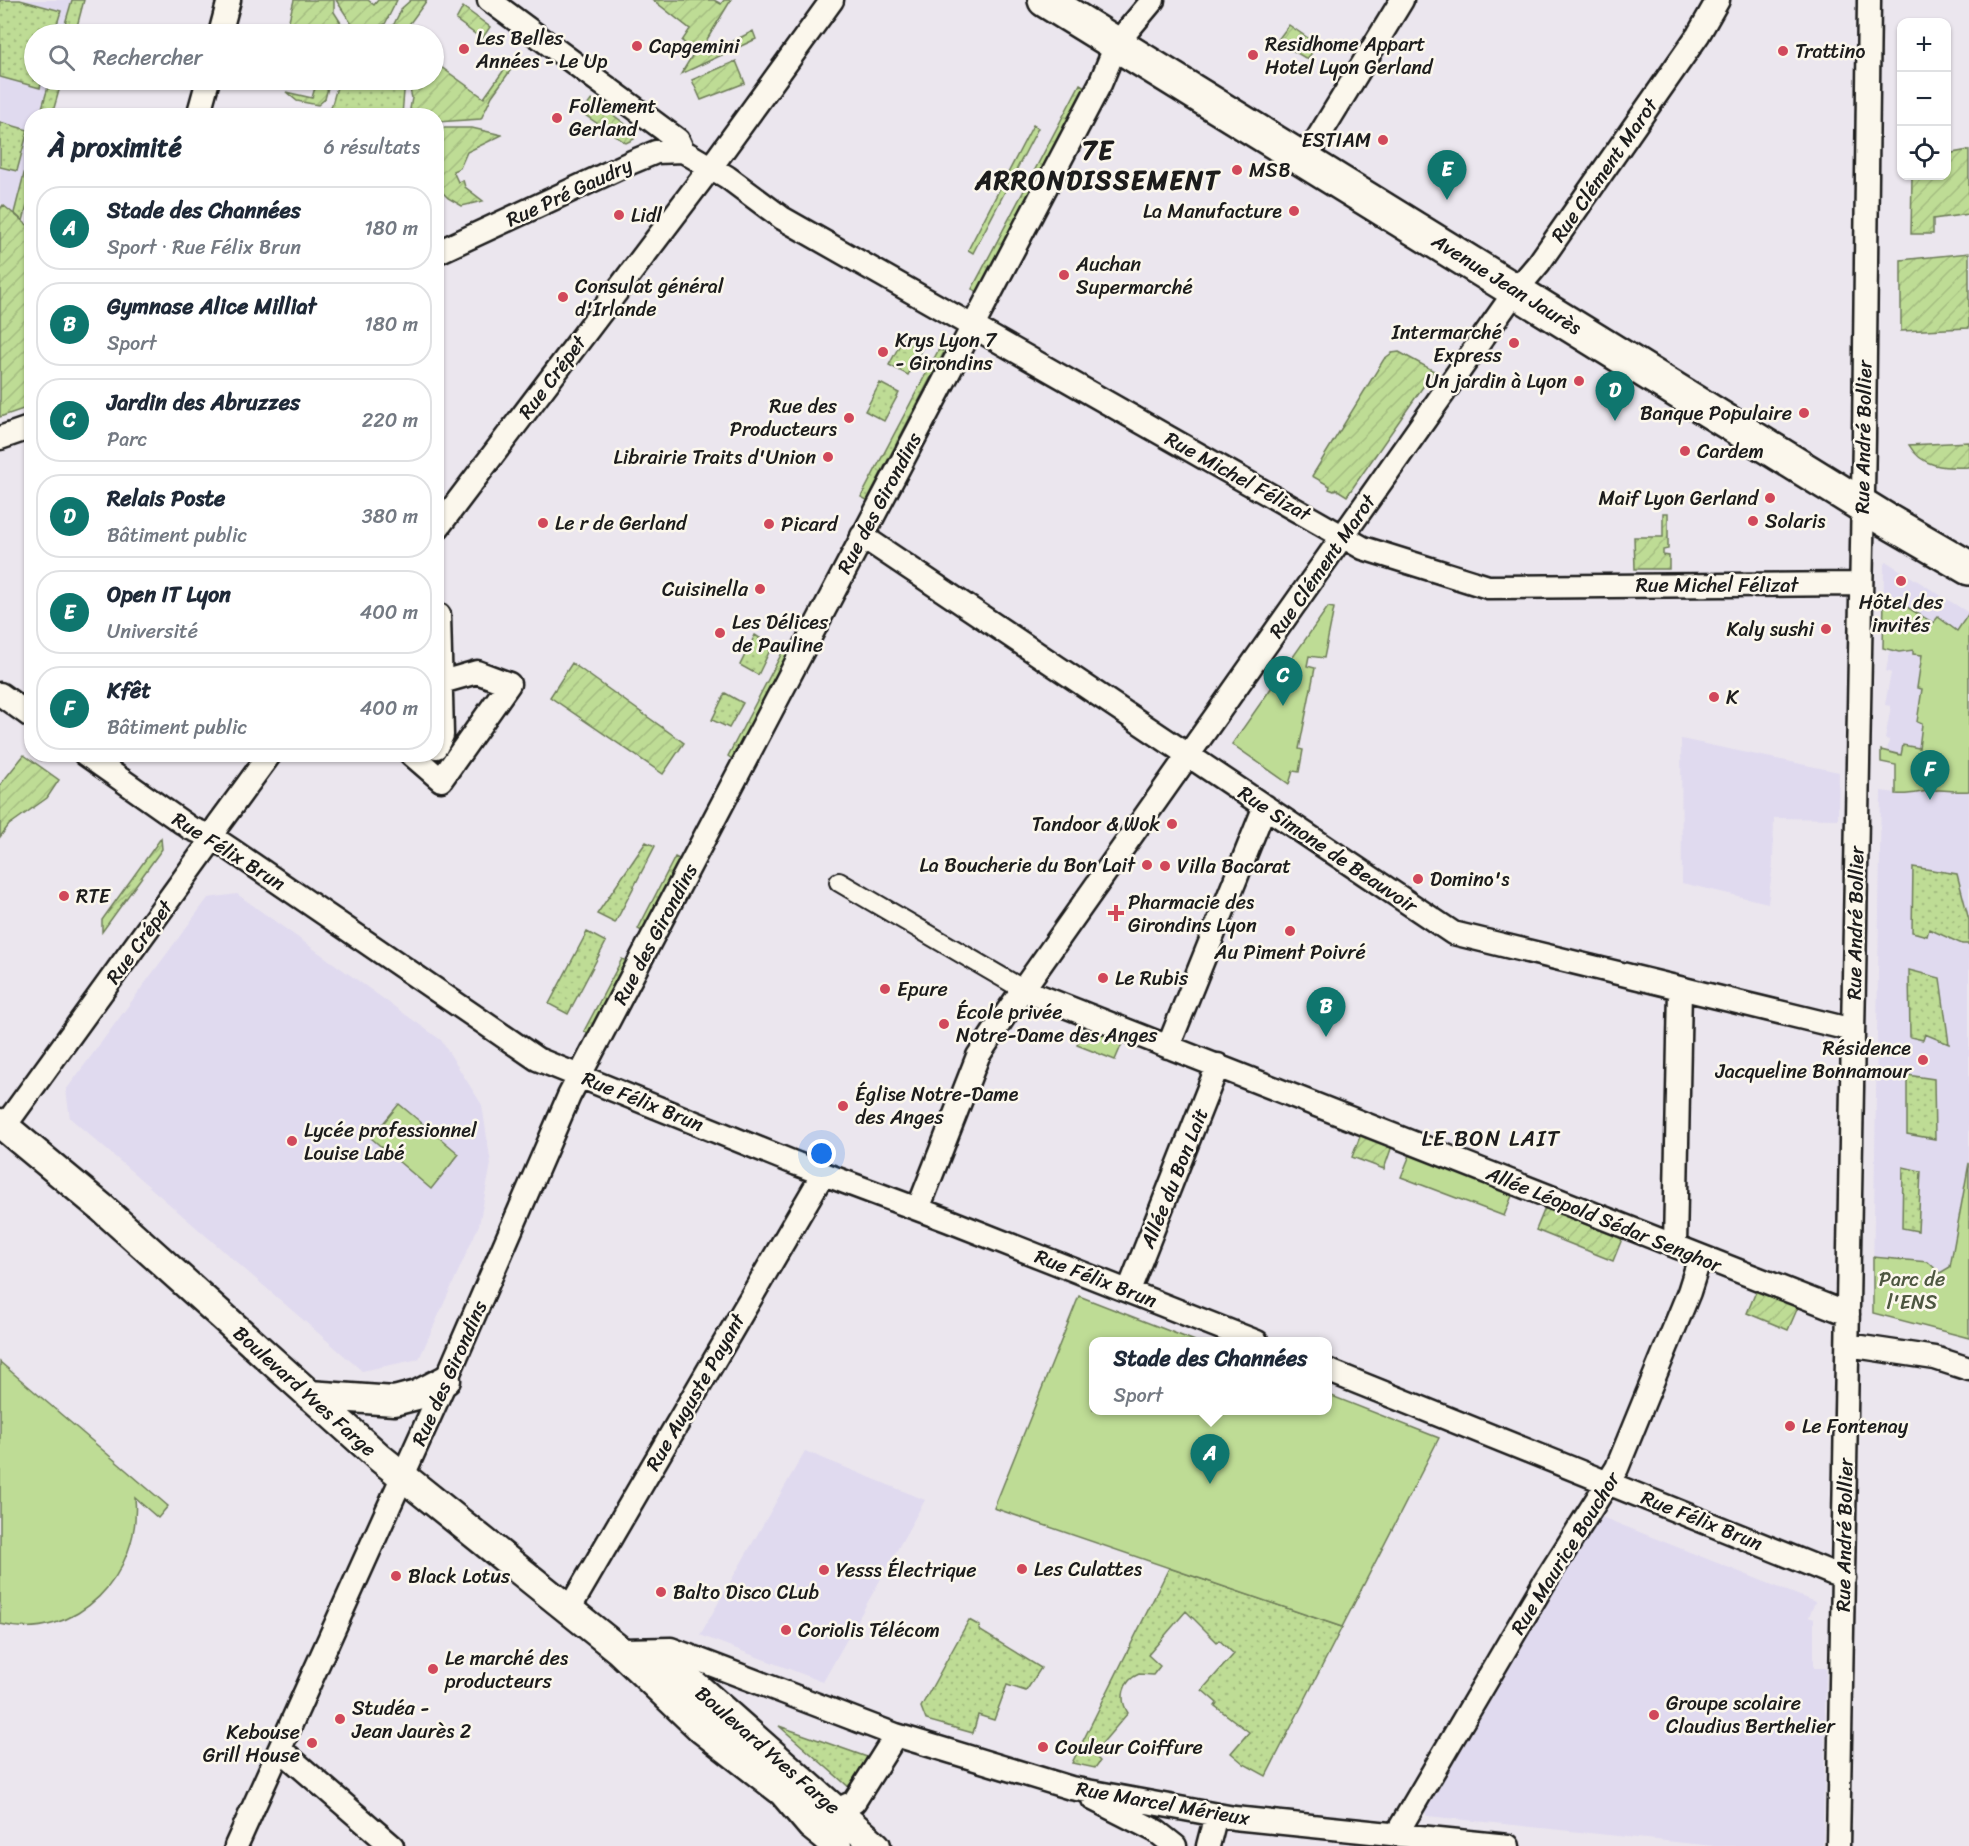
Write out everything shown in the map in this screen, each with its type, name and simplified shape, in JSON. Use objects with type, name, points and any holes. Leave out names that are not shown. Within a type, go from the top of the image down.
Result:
[{"type":"main road","name":"Avenue Jean Jaurès","points":[[1045,0],[1517,289],[1862,505],[1969,568]]},
{"type":"street","points":[[223,24],[230,0]]},
{"type":"street","points":[[489,0],[678,140],[682,151],[711,167],[832,0]]},
{"type":"street","name":"Rue des Girondins","points":[[236,1846],[446,1380],[569,1096],[1100,84],[1117,43],[1153,0]]},
{"type":"street","points":[[1305,159],[1402,0]]},
{"type":"street","name":"Rue Clément Marot","points":[[918,1209],[978,1056],[1517,289],[1539,263],[1698,34],[1718,0]]},
{"type":"street","name":"Rue André Bollier","points":[[1838,1846],[1869,0]]},
{"type":"street","points":[[200,108],[205,90]]},
{"type":"street","name":"Rue Pré Gaudry","points":[[444,249],[656,152],[682,151]]},
{"type":"street","name":"Rue Michel Félizat","points":[[711,167],[782,218],[1364,548],[1488,586],[1860,584]]},
{"type":"street","name":"Rue Crépet","points":[[444,519],[711,167]]},
{"type":"street","points":[[0,438],[24,430]]},
{"type":"street","name":"Rue Simone de Beauvoir","points":[[862,536],[1453,933],[1853,1030]]},
{"type":"street","points":[[426,762],[441,780],[508,684],[477,672],[444,684]]},
{"type":"street","points":[[0,694],[24,711]]},
{"type":"street","name":"Rue Félix Brun","points":[[97,762],[190,828],[212,837],[537,1059],[823,1174],[1247,1337]]},
{"type":"street","name":"Rue Crépet","points":[[2,1125],[264,762]]},
{"type":"street","points":[[1168,1047],[1265,806]]},
{"type":"street","name":"Allée Léopold Sédar Senghor","points":[[839,882],[1024,990],[1848,1314]]},
{"type":"street","points":[[1675,1246],[1680,988]]},
{"type":"street","name":"Allée du Bon Lait","points":[[1129,1290],[1218,1065]]},
{"type":"street","name":"Boulevard Yves Farge","points":[[2,1125],[101,1207],[402,1477],[619,1650],[703,1730],[783,1792],[812,1825],[837,1846]]},
{"type":"street","name":"Rue Auguste Payant","points":[[568,1611],[823,1174]]},
{"type":"street","name":"Rue Maurice Bouchor","points":[[1397,1833],[1544,1583],[1617,1468],[1701,1257]]},
{"type":"street","points":[[1848,1345],[1935,1358],[1969,1369]]},
{"type":"street","name":"Rue Félix Brun","points":[[1332,1372],[1844,1578]]},
{"type":"street","points":[[309,1395],[394,1401],[417,1395],[446,1380]]},
{"type":"street","name":"Rue Marcel Mérieux","points":[[619,1650],[670,1649],[896,1735],[1071,1788],[1216,1815],[1508,1846]]},
{"type":"street","name":"Boulevard Yves Farge","points":[[619,1650],[692,1682],[876,1846]]},
{"type":"street","points":[[783,1792],[836,1810],[854,1802],[896,1735]]},
{"type":"street","points":[[281,1750],[392,1846]]},
{"type":"street","points":[[1071,1788],[1156,1831],[1175,1846]]},
{"type":"street","points":[[1208,1846],[1216,1815]]},
{"type":"shaded area","points":[[0,0],[84,0],[78,24],[24,24],[24,90],[59,90],[54,108],[24,108],[23,221],[0,202]]},
{"type":"shaded area","points":[[1887,562],[1969,613],[1969,1338],[1873,1276],[1881,791],[1896,793],[1896,765],[1881,762],[1881,750],[1887,751],[1889,740],[1885,739],[1891,706],[1885,705],[1891,673],[1886,671],[1890,650],[1883,648],[1884,564]]},
{"type":"shaded area","points":[[1681,739],[1839,772],[1838,819],[1774,818],[1773,863],[1768,903],[1682,883]]},
{"type":"shaded area","name":"Lycée professionnel Louise Labé","points":[[237,894],[441,1040],[482,1105],[491,1164],[479,1225],[419,1359],[362,1371],[70,1118],[66,1090],[208,898]]},
{"type":"shaded area","points":[[805,1451],[925,1500],[823,1682],[700,1635]]},
{"type":"shaded area","name":"Groupe scolaire Claudius Berthelier","points":[[1599,1516],[1815,1602],[1809,1617],[1814,1619],[1814,1668],[1826,1668],[1823,1846],[1714,1846],[1427,1816],[1425,1812]]},
{"type":"green space","points":[[0,0],[20,0],[61,11],[57,24],[24,24],[24,84],[0,77]]},
{"type":"green space","points":[[72,0],[84,0],[78,24],[65,24]]},
{"type":"green space","points":[[294,0],[334,0],[334,12],[342,24],[288,24]]},
{"type":"green space","points":[[336,0],[368,0],[374,5],[378,0],[397,0],[385,24],[352,24]]},
{"type":"green space","points":[[411,0],[427,0],[409,24],[394,24],[402,8]]},
{"type":"green space","points":[[653,0],[714,0],[721,4],[724,0],[731,0],[703,46],[714,51],[753,31],[756,39],[681,74],[695,51],[682,41],[690,29]]},
{"type":"green space","points":[[463,7],[490,27],[482,39],[456,20]]},
{"type":"green space","points":[[1289,25],[1318,45],[1307,59],[1277,41]]},
{"type":"green space","points":[[511,60],[515,64],[492,96],[481,119],[444,122],[444,108],[410,108],[410,90],[444,90],[444,69],[484,98]]},
{"type":"green space","points":[[736,61],[745,83],[701,100],[692,80]]},
{"type":"green space","points":[[1080,84],[1085,87],[978,292],[972,289]]},
{"type":"green space","points":[[47,90],[59,90],[54,108],[42,108]]},
{"type":"green space","points":[[314,90],[327,90],[325,99],[318,105],[297,101],[286,92],[312,98]]},
{"type":"green space","points":[[336,90],[404,90],[403,108],[331,108]]},
{"type":"green space","points":[[592,99],[633,130],[634,139],[626,143],[582,113]]},
{"type":"green space","points":[[0,122],[24,129],[24,145],[17,171],[0,167]]},
{"type":"green space","points":[[1033,125],[1038,128],[973,253],[968,250]]},
{"type":"green space","points":[[444,128],[472,128],[502,135],[467,152],[460,168],[453,171],[458,182],[463,180],[465,187],[483,201],[462,206],[444,194]]},
{"type":"green space","points":[[1969,150],[1969,214],[1933,219],[1933,234],[1911,234],[1912,180],[1951,180],[1951,153]]},
{"type":"green space","points":[[24,174],[23,221],[14,213]]},
{"type":"green space","points":[[3,205],[24,222],[24,409],[0,417],[0,209]]},
{"type":"green space","points":[[1969,253],[1969,328],[1901,331],[1901,260]]},
{"type":"green space","points":[[904,337],[923,346],[908,375],[889,365]]},
{"type":"green space","points":[[939,349],[944,352],[867,500],[861,497]]},
{"type":"green space","points":[[1399,352],[1434,371],[1347,496],[1336,489],[1334,491],[1329,489],[1330,486],[1312,476],[1384,359],[1392,353]]},
{"type":"green space","points":[[880,383],[899,393],[884,421],[865,411]]},
{"type":"green space","points":[[1969,442],[1969,467],[1935,465],[1920,458],[1909,445]]},
{"type":"green space","points":[[1663,513],[1668,513],[1668,549],[1663,550],[1663,555],[1669,556],[1669,569],[1635,569],[1634,537],[1663,537]]},
{"type":"green space","points":[[1892,598],[1933,623],[1938,617],[1957,631],[1969,613],[1969,791],[1939,790],[1896,794],[1896,765],[1881,762],[1881,750],[1901,755],[1903,745],[1919,748],[1922,724],[1917,722],[1922,689],[1917,688],[1922,655],[1913,654],[1913,650],[1899,652],[1883,648],[1884,599]]},
{"type":"green space","points":[[1328,607],[1334,608],[1324,658],[1309,656],[1307,666],[1315,668],[1299,749],[1303,750],[1299,772],[1293,771],[1289,784],[1232,744]]},
{"type":"green space","points":[[755,635],[772,646],[758,675],[740,665]]},
{"type":"green space","points":[[783,651],[790,655],[735,761],[728,756]]},
{"type":"green space","points":[[572,663],[684,743],[663,774],[550,697]]},
{"type":"green space","points":[[725,693],[743,703],[729,728],[712,720]]},
{"type":"green space","points":[[24,755],[24,762],[34,762],[59,780],[47,798],[9,825],[0,837],[0,785]]},
{"type":"green space","points":[[161,838],[162,849],[102,932],[102,920]]},
{"type":"green space","points":[[646,842],[655,846],[615,923],[597,914]]},
{"type":"green space","points":[[675,857],[683,861],[645,933],[638,929]]},
{"type":"green space","points":[[1913,867],[1957,874],[1969,920],[1969,944],[1962,944],[1929,929],[1927,936],[1912,932]]},
{"type":"green space","points":[[587,932],[606,942],[568,1014],[549,1004]]},
{"type":"green space","points":[[622,959],[629,962],[591,1035],[584,1031]]},
{"type":"green space","points":[[1909,970],[1940,978],[1949,1044],[1925,1034],[1923,1040],[1910,1037]]},
{"type":"green space","points":[[1085,1024],[1124,1039],[1115,1060],[1077,1045]]},
{"type":"green space","points":[[1907,1075],[1934,1079],[1935,1139],[1907,1134]]},
{"type":"green space","points":[[399,1104],[459,1154],[431,1189],[371,1138]]},
{"type":"green space","points":[[1361,1134],[1392,1146],[1384,1169],[1352,1157]]},
{"type":"green space","points":[[1410,1155],[1513,1193],[1504,1216],[1401,1177]]},
{"type":"green space","name":"Parc de l'ENS","points":[[1969,1163],[1969,1338],[1873,1313],[1873,1257],[1928,1262],[1940,1273],[1950,1267]]},
{"type":"green space","points":[[1903,1167],[1921,1171],[1918,1231],[1902,1228]]},
{"type":"green space","points":[[1545,1208],[1622,1239],[1613,1261],[1536,1230]]},
{"type":"green space","points":[[1758,1287],[1799,1305],[1788,1330],[1747,1313]]},
{"type":"green space","points":[[1079,1296],[1185,1337],[1089,1337],[1089,1415],[1332,1415],[1332,1396],[1439,1438],[1342,1627],[994,1508]]},
{"type":"green space","points":[[0,1362],[168,1506],[158,1518],[135,1498],[134,1526],[128,1552],[116,1576],[99,1597],[78,1613],[55,1623],[28,1627],[0,1624]]},
{"type":"green space","points":[[1169,1568],[1342,1627],[1266,1776],[1244,1764],[1231,1753],[1249,1732],[1215,1706],[1217,1703],[1202,1690],[1234,1654],[1219,1640],[1217,1642],[1186,1611],[1148,1655],[1160,1666],[1153,1675],[1139,1674],[1133,1677],[1126,1686],[1123,1696],[1128,1713],[1093,1754],[1100,1761],[1095,1768],[1072,1763]]},
{"type":"green space","points":[[969,1620],[980,1626],[979,1630],[1041,1668],[1026,1691],[1007,1685],[994,1720],[978,1715],[973,1733],[926,1720],[921,1707]]},
{"type":"green space","points":[[779,1726],[867,1757],[850,1788]]},
{"type":"place","name":"Capgemini","points":[[637,46]]},
{"type":"place","name":"Les Belles Années - Le Up","points":[[464,49]]},
{"type":"place","name":"Trattino","points":[[1783,51]]},
{"type":"place","name":"Residhome Appart Hotel Lyon Gerland","points":[[1253,55]]},
{"type":"place","name":"Follement Gerland","points":[[557,118]]},
{"type":"place","name":"ESTIAM","points":[[1383,140]]},
{"type":"place","name":"MSB","points":[[1237,170]]},
{"type":"place","name":"Open IT Lyon","points":[[1447,200]]},
{"type":"place","name":"La Manufacture","points":[[1294,211]]},
{"type":"place","name":"Lidl","points":[[619,215]]},
{"type":"place","name":"Auchan Supermarché","points":[[1064,275]]},
{"type":"place","name":"Consulat général d'Irlande","points":[[563,297]]},
{"type":"place","name":"Intermarché Express","points":[[1514,343]]},
{"type":"place","name":"Krys Lyon 7 - Girondins","points":[[883,352]]},
{"type":"place","name":"Un jardin à Lyon","points":[[1579,381]]},
{"type":"place","name":"Banque Populaire","points":[[1804,413]]},
{"type":"place","name":"Rue des Producteurs","points":[[849,418]]},
{"type":"place","name":"Relais Poste","points":[[1615,421]]},
{"type":"place","name":"Cardem","points":[[1685,451]]},
{"type":"place","name":"Librairie Traits d'Union","points":[[828,457]]},
{"type":"place","name":"Maif Lyon Gerland","points":[[1770,498]]},
{"type":"place","name":"Solaris","points":[[1753,521]]},
{"type":"place","name":"Le r de Gerland","points":[[543,523]]},
{"type":"place","name":"Picard","points":[[769,524]]},
{"type":"place","name":"Hôtel des invités","points":[[1901,581]]},
{"type":"place","name":"Cuisinella","points":[[760,589]]},
{"type":"place","name":"Kaly sushi","points":[[1826,629]]},
{"type":"place","name":"Les Délices de Pauline","points":[[720,633]]},
{"type":"place","name":"K","points":[[1714,697]]},
{"type":"place","name":"Jardin des Abruzzes","points":[[1283,706]]},
{"type":"place","name":"Kfêt","points":[[1930,800]]},
{"type":"place","name":"Tandoor & Wok","points":[[1172,824]]},
{"type":"place","name":"La Boucherie du Bon Lait","points":[[1147,865]]},
{"type":"place","name":"Villa Bacarat","points":[[1165,866]]},
{"type":"place","name":"Domino's","points":[[1418,879]]},
{"type":"place","name":"RTE","points":[[64,896]]},
{"type":"place","name":"Pharmacie des Girondins Lyon","points":[[1116,913]]},
{"type":"place","name":"Au Piment Poivré","points":[[1290,931]]},
{"type":"place","name":"Le Rubis","points":[[1103,978]]},
{"type":"place","name":"Epure","points":[[885,989]]},
{"type":"place","name":"École privée Notre-Dame des Anges","points":[[944,1024]]},
{"type":"place","name":"Gymnase Alice Milliat","points":[[1326,1037]]},
{"type":"place","name":"Résidence Jacqueline Bonnamour","points":[[1923,1060]]},
{"type":"place","name":"Église Notre-Dame des Anges","points":[[843,1106]]},
{"type":"place","name":"Lycée professionnel Louise Labé","points":[[292,1141]]},
{"type":"place","name":"Le Fontenay","points":[[1790,1426]]},
{"type":"place","name":"Stade des Channées","points":[[1210,1484]]},
{"type":"place","name":"Les Culattes","points":[[1022,1569]]},
{"type":"place","name":"Yesss Électrique","points":[[824,1570]]},
{"type":"place","name":"Black Lotus","points":[[396,1576]]},
{"type":"place","name":"Balto Disco CLub","points":[[661,1592]]},
{"type":"place","name":"Coriolis Télécom","points":[[786,1630]]},
{"type":"place","name":"Le marché des producteurs","points":[[433,1669]]},
{"type":"place","name":"Groupe scolaire Claudius Berthelier","points":[[1654,1715]]},
{"type":"place","name":"Studéa - Jean Jaurès 2","points":[[340,1719]]},
{"type":"place","name":"Kebouse Grill House","points":[[312,1743]]},
{"type":"place","name":"Couleur Coiffure","points":[[1043,1747]]},
{"type":"district","name":"7E ARRONDISSEMENT","points":[[1098,164]]},
{"type":"district","name":"LE BON LAIT","points":[[1491,1138]]}]
